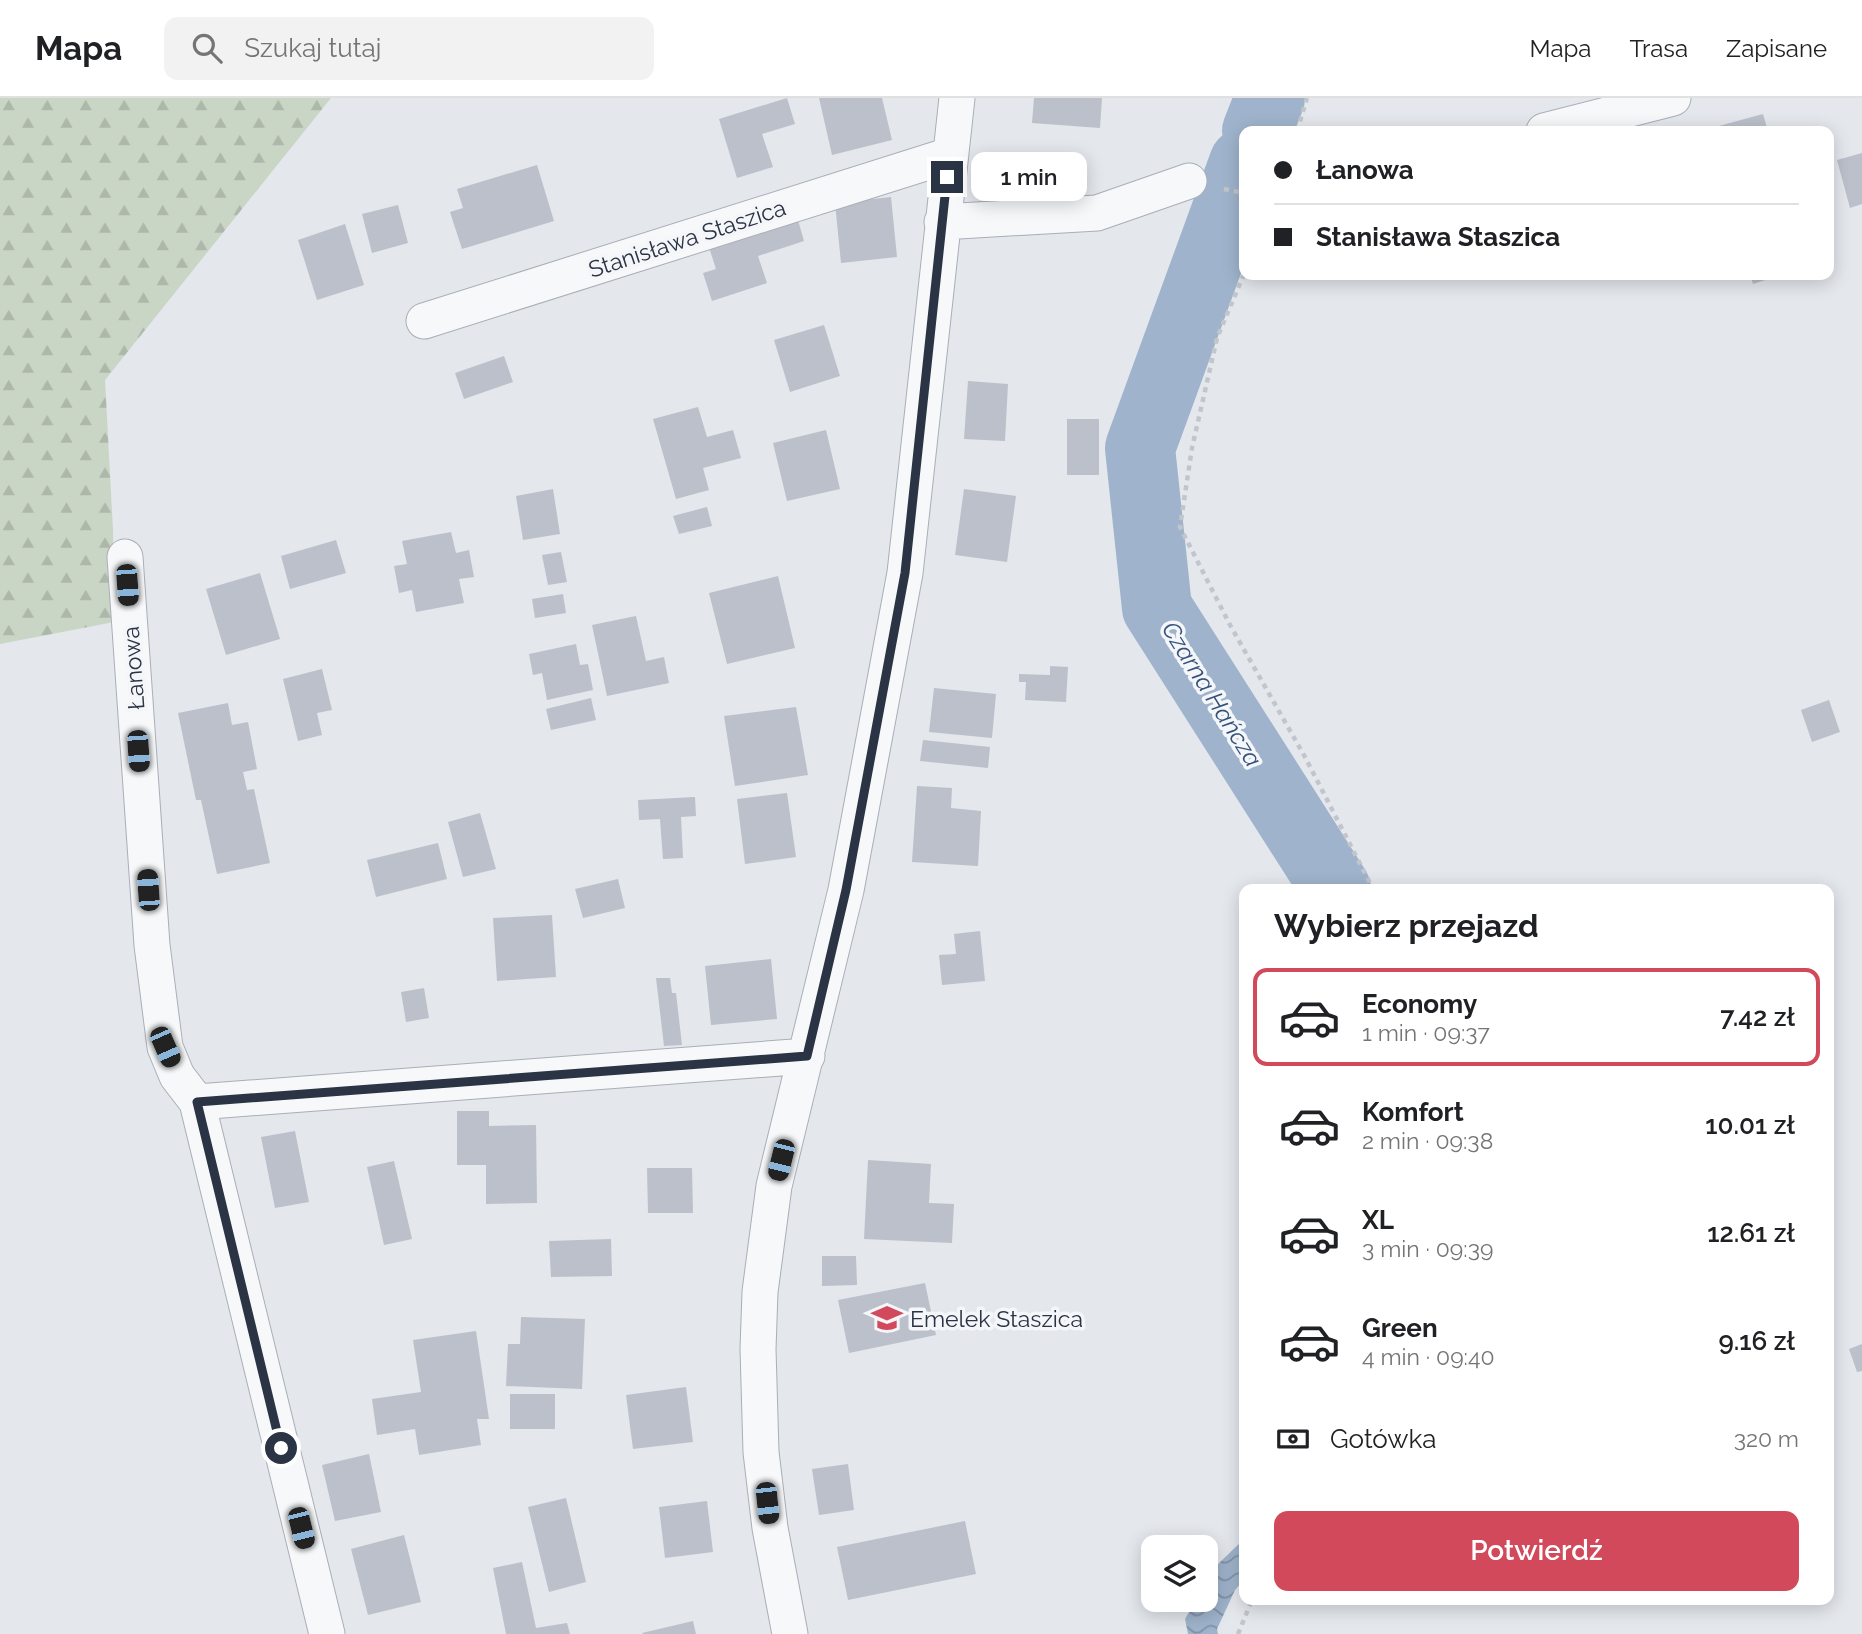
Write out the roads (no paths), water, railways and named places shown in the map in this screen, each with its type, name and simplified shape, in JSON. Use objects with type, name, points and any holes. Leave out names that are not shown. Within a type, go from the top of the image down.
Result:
[{"type":"street","points":[[790,1634],[769,1528],[761,1452],[758,1349],[760,1292],[774,1186],[846,890],[905,573],[957,98]]},
{"type":"street","points":[[1564,126],[1673,98]]},
{"type":"street","name":"Stanisława Staszica","points":[[424,321],[950,155]]},
{"type":"street","points":[[942,222],[1097,213],[1189,181]]},
{"type":"street","name":"Łanowa","points":[[125,557],[152,945],[165,1047],[177,1076],[197,1102],[327,1634]]},
{"type":"street","points":[[197,1102],[807,1056]]},
{"type":"water","points":[[1239,1544],[1239,1586],[1217,1629],[1218,1634],[1188,1634],[1185,1619],[1189,1612],[1218,1612],[1218,1564]]},
{"type":"waterway","name":"Czarna Hańcza","points":[[1259,126],[1270,98]]},
{"type":"waterway","name":"Czarna Hańcza","points":[[1239,177],[1140,448],[1157,608],[1333,884]]},
{"type":"place","name":"Emelek Staszica","points":[[887,1318]]}]
